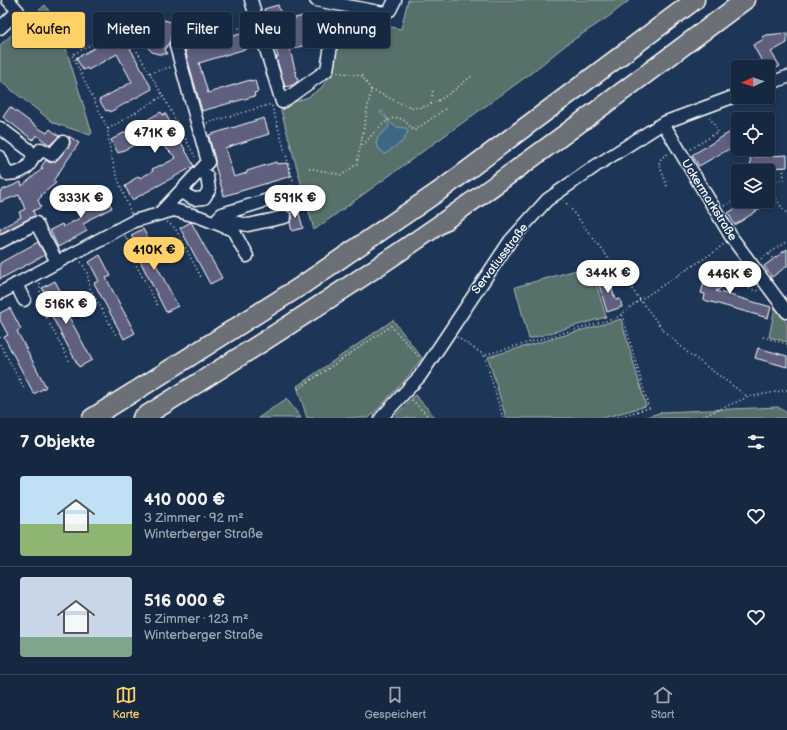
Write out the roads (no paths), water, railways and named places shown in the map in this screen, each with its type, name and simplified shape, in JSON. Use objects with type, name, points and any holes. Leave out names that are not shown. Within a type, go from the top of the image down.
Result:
[{"type":"highway","points":[[92,418],[301,286],[445,187],[695,0]]},
{"type":"highway","points":[[142,418],[315,309],[459,211],[564,135],[744,0]]},
{"type":"street","points":[[0,28],[18,11],[8,0]]},
{"type":"street","points":[[251,0],[282,102],[327,70],[330,48]]},
{"type":"street","points":[[316,0],[360,4],[384,12],[390,10],[395,0]]},
{"type":"street","points":[[177,48],[208,162],[205,172],[209,190],[204,198],[194,199],[180,192]]},
{"type":"street","points":[[775,81],[787,77]]},
{"type":"street","name":"Servatiusstraße","points":[[381,418],[405,394],[427,366],[510,242],[547,200],[594,167],[663,123],[731,98]]},
{"type":"street","name":"Uckermarkstraße","points":[[663,123],[679,152],[732,238],[752,267],[787,312]]},
{"type":"street","points":[[0,128],[28,149],[33,155],[32,161],[23,171],[4,178],[0,157]]},
{"type":"street","points":[[33,155],[37,154],[41,148],[52,155],[63,142]]},
{"type":"street","points":[[158,215],[180,192],[205,172]]},
{"type":"street","points":[[218,218],[222,214],[292,193]]},
{"type":"street","points":[[170,202],[218,218],[248,225],[285,217]]},
{"type":"street","points":[[0,293],[134,221],[174,210],[200,217],[233,230],[247,256]]},
{"type":"street","points":[[0,242],[36,223],[57,262]]},
{"type":"street","points":[[16,284],[24,300]]},
{"type":"water","points":[[381,111],[394,126],[407,129],[408,132],[402,142],[385,154],[379,149],[376,143],[378,137],[389,127],[387,119],[380,113]]}]
